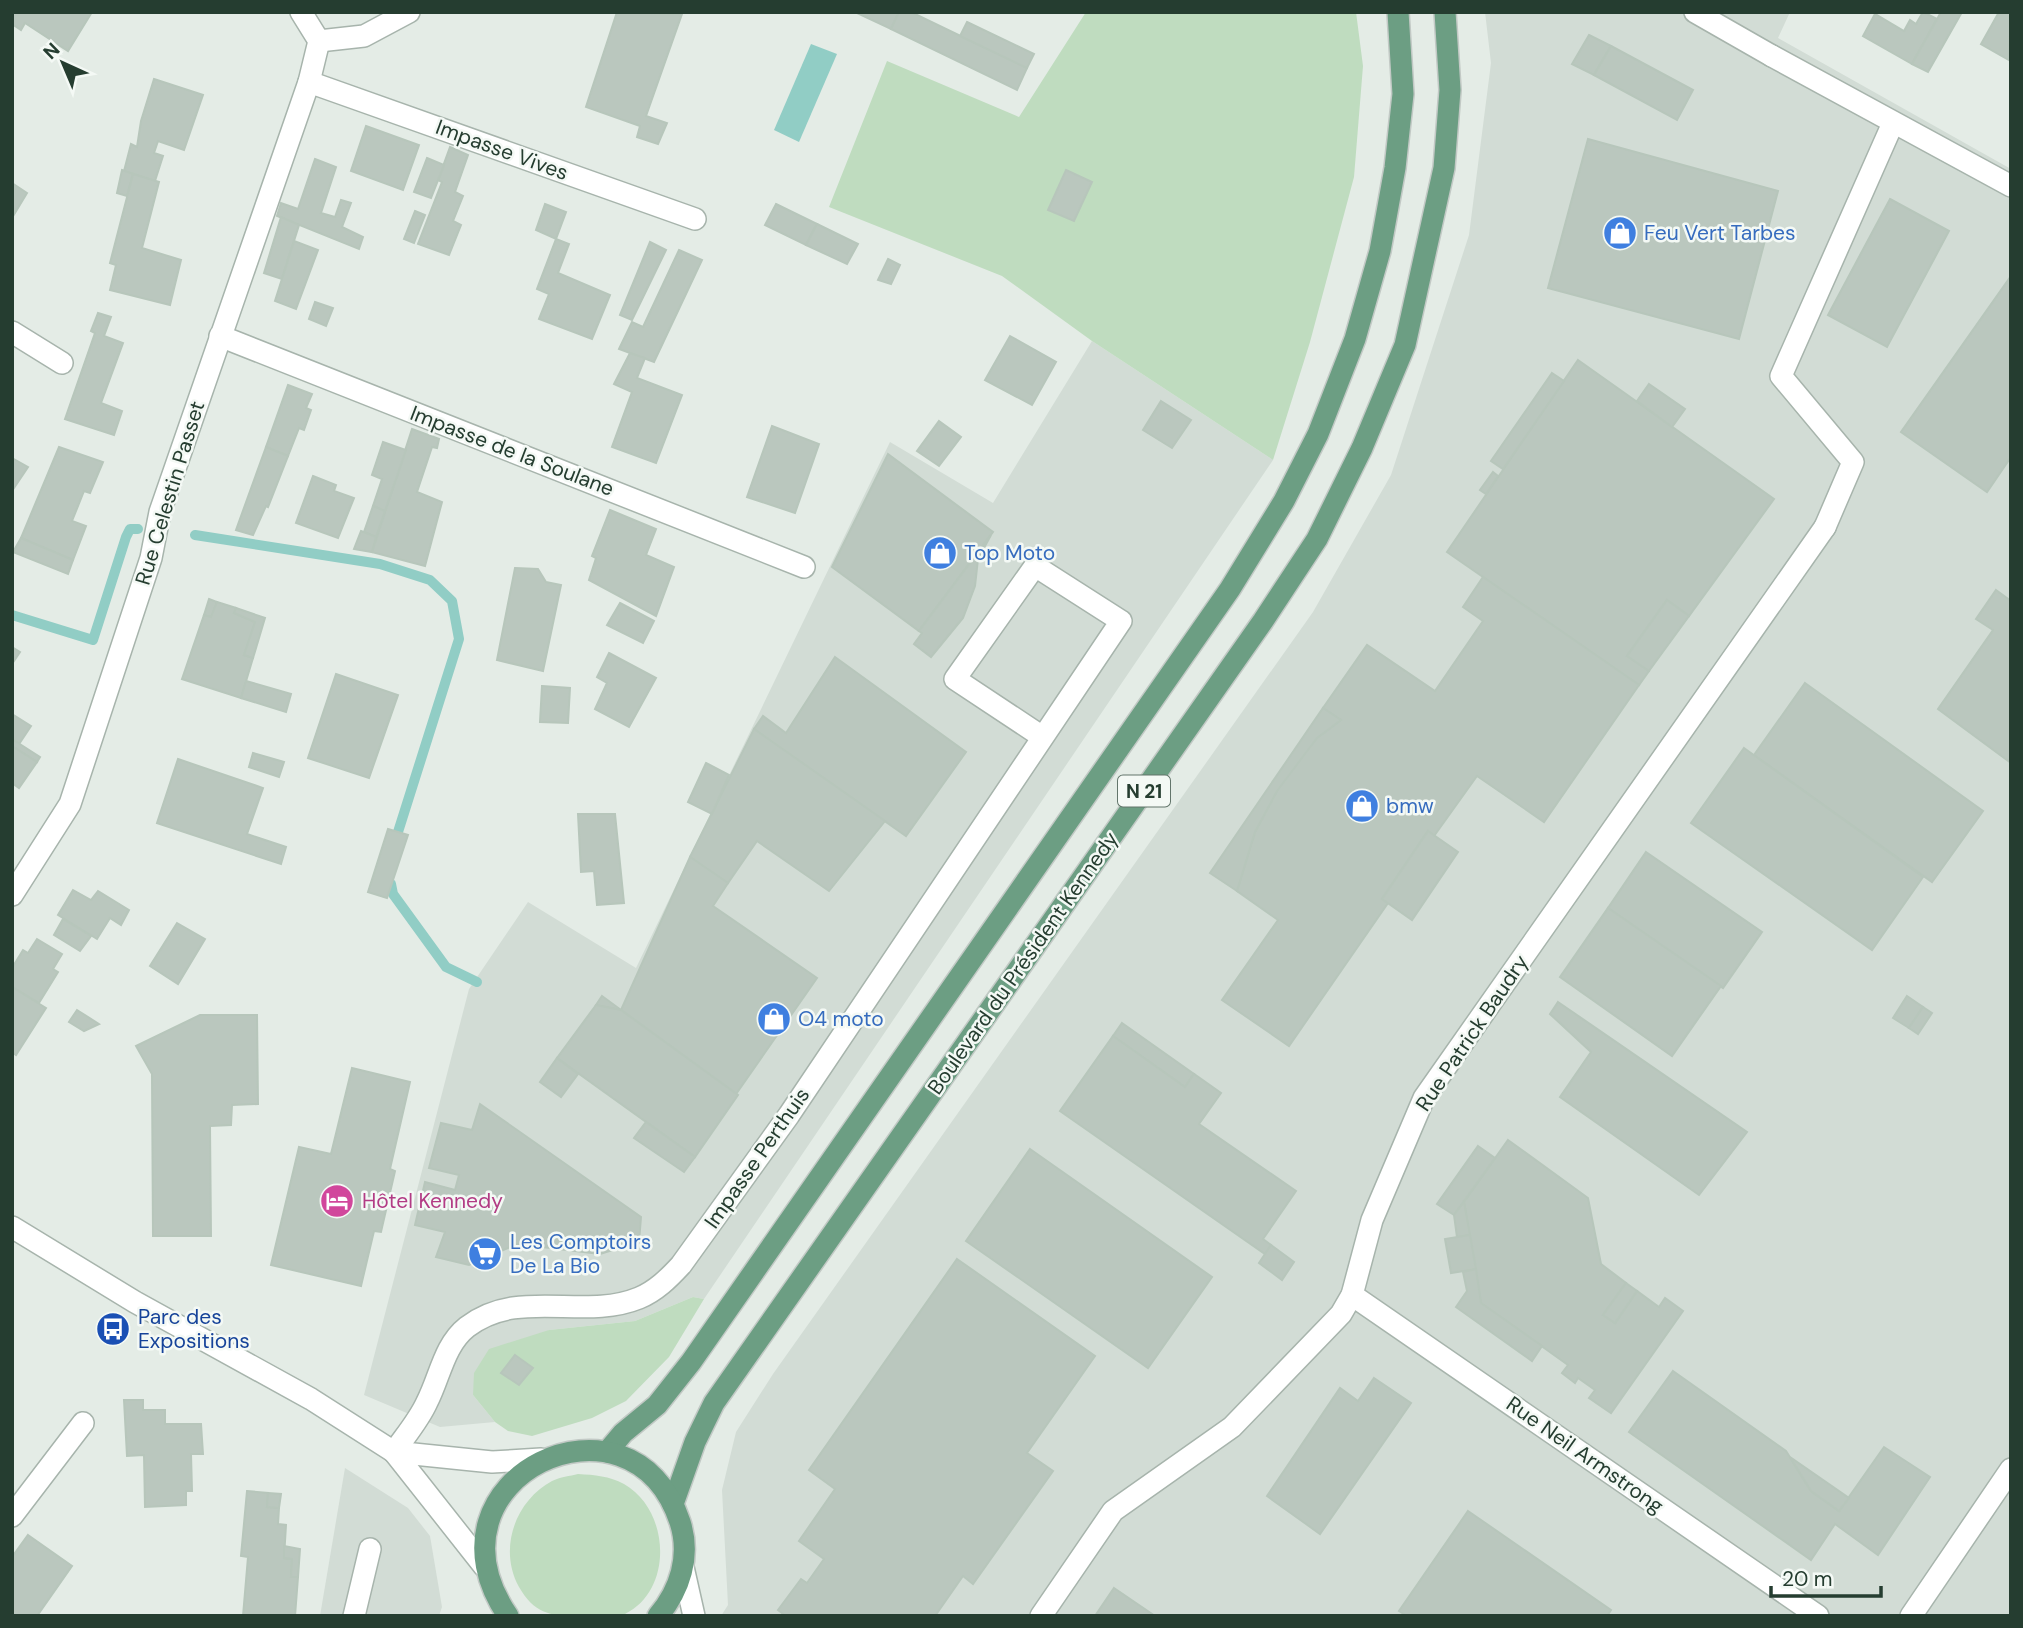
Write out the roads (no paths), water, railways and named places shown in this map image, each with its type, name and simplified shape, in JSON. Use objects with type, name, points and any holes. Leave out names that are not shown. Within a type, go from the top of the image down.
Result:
[{"type":"main road","name":"Boulevard du Président Kennedy","points":[[607,1452],[623,1433],[657,1405],[691,1362],[1230,589],[1284,501],[1318,434],[1351,351],[1380,251],[1395,168],[1403,94],[1398,12]]},
{"type":"main road","name":"Boulevard du Président Kennedy","points":[[674,1504],[695,1442],[714,1403],[1239,655],[1317,539],[1362,448],[1405,345],[1444,168],[1450,90],[1445,12]]},
{"type":"main road","points":[[508,1616],[493,1594],[484,1566],[484,1535],[494,1506],[513,1479],[541,1460],[573,1450],[607,1452],[634,1462],[657,1480],[674,1504],[684,1535],[683,1567],[673,1598],[658,1616]]},
{"type":"main road","points":[[486,1616],[493,1594]]},
{"type":"street","points":[[301,12],[319,41],[364,36],[409,12]]},
{"type":"street","points":[[1695,12],[2011,186]]},
{"type":"street","name":"Rue Celestin Passet","points":[[12,895],[70,804],[151,558],[160,513],[309,82],[319,41]]},
{"type":"street","name":"Impasse Vives","points":[[309,82],[695,219]]},
{"type":"street","name":"Rue Patrick Baudry","points":[[1041,1616],[1113,1511],[1232,1427],[1341,1314],[1352,1295],[1372,1220],[1424,1098],[1825,527],[1853,462],[1781,376],[1893,123]]},
{"type":"street","points":[[12,332],[62,363]]},
{"type":"street","name":"Impasse de la Soulane","points":[[220,337],[804,567]]},
{"type":"street","name":"Impasse Perthuis","points":[[394,1452],[427,1403],[440,1367],[457,1337],[467,1327],[495,1311],[512,1306],[616,1304],[639,1298],[663,1284],[681,1265],[789,1115],[1041,736],[1121,621],[1035,566],[955,679],[1041,736]]},
{"type":"street","points":[[12,1227],[135,1302],[311,1399],[394,1452],[484,1566]]},
{"type":"street","name":"Rue Neil Armstrong","points":[[1352,1295],[1818,1616]]},
{"type":"street","points":[[12,1516],[83,1423]]},
{"type":"street","points":[[394,1452],[492,1462],[541,1460]]},
{"type":"street","points":[[1911,1616],[2011,1469]]},
{"type":"street","points":[[354,1616],[370,1549]]},
{"type":"street","points":[[683,1567],[694,1616]]},
{"type":"water","points":[[811,44],[837,54],[799,142],[774,130]]},
{"type":"waterway","points":[[12,615],[93,640],[126,537],[130,529],[138,529]]},
{"type":"waterway","points":[[195,535],[380,564],[430,580],[452,601],[459,639],[398,832]]},
{"type":"waterway","points":[[391,884],[393,894],[446,967],[477,982]]},
{"type":"place","name":"Feu Vert Tarbes","points":[[1620,233]]},
{"type":"place","name":"Top Moto","points":[[940,553]]},
{"type":"place","name":"bmw","points":[[1362,806]]},
{"type":"place","name":"O4 moto","points":[[774,1019]]},
{"type":"place","name":"Hôtel Kennedy","points":[[337,1201]]},
{"type":"place","name":"Les Comptoirs De La Bio","points":[[485,1254]]},
{"type":"place","name":"Parc des Expositions","points":[[113,1329]]}]
